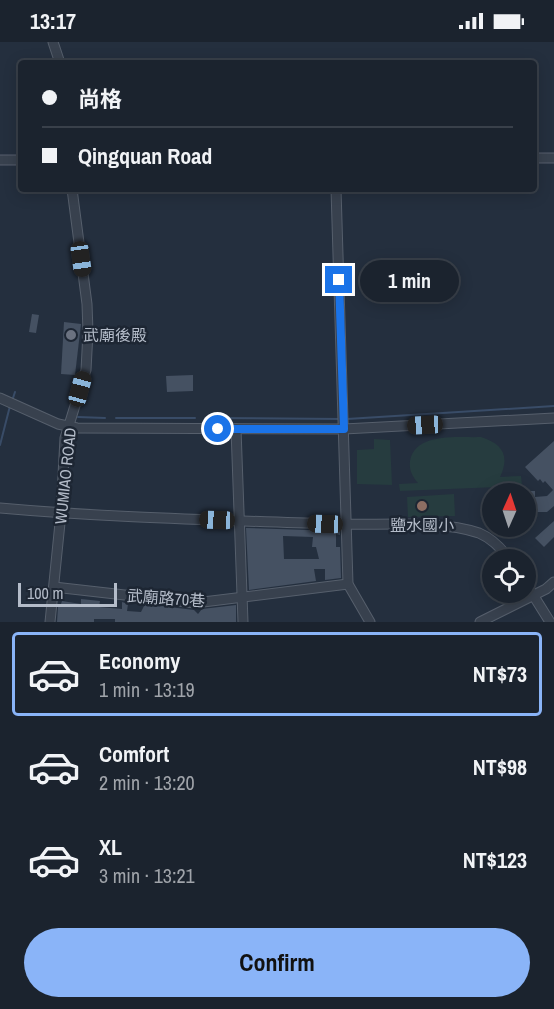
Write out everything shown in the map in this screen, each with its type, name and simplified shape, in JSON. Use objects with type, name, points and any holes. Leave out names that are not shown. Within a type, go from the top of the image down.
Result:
[{"type":"street","points":[[53,42],[59,60]]},
{"type":"street","points":[[537,158],[554,158]]},
{"type":"street","points":[[0,159],[18,160]]},
{"type":"street","name":"WUMIAO ROAD","points":[[50,622],[66,438],[86,370],[88,332],[87,304],[72,192]]},
{"type":"street","points":[[336,192],[348,584],[370,622]]},
{"type":"street","points":[[2,399],[68,426],[111,429],[344,427],[554,418]]},
{"type":"street","points":[[236,429],[243,622]]},
{"type":"street","points":[[2,508],[239,521],[440,526],[480,534],[500,549]]},
{"type":"street","points":[[536,594],[554,582]]},
{"type":"street","name":"武廟路70巷","points":[[54,587],[195,603],[348,584]]},
{"type":"street","points":[[536,598],[550,622]]},
{"type":"street","points":[[480,622],[518,603]]},
{"type":"green space","points":[[481,437],[495,443],[503,452],[504,457],[500,477],[521,476],[522,483],[482,483],[482,488],[400,491],[399,484],[418,483],[411,473],[410,461],[420,445],[439,438]]},
{"type":"green space","points":[[374,439],[390,440],[392,485],[357,484],[357,450],[374,449]]},
{"type":"green space","points":[[454,494],[455,516],[408,517],[407,497]]},
{"type":"building","points":[[32,314],[39,315],[36,333],[29,332]]},
{"type":"building","points":[[64,322],[81,324],[75,375],[61,374]]},
{"type":"building","points":[[193,375],[193,391],[167,392],[166,376]]},
{"type":"building","points":[[554,441],[554,506],[547,512],[536,512],[536,497],[547,496],[553,490],[545,481],[543,483],[540,479],[538,481],[525,467]]},
{"type":"building","points":[[554,521],[554,537],[544,547],[535,538]]},
{"type":"building","points":[[246,528],[340,531],[340,535],[336,534],[336,547],[340,547],[341,578],[325,580],[325,569],[314,569],[316,581],[249,590]],"holes":[[[283,536],[313,537],[312,547],[316,547],[319,559],[284,559]]]},
{"type":"building","points":[[81,599],[100,601],[99,607],[122,609],[122,602],[128,604],[127,611],[141,612],[145,604],[194,610],[198,614],[202,609],[236,605],[236,622],[115,622],[115,619],[94,619],[94,622],[57,622],[58,607],[62,601],[81,604]]},
{"type":"waterway","points":[[12,401],[15,392]]},
{"type":"waterway","points":[[0,445],[10,406]]},
{"type":"waterway","points":[[347,419],[554,406]]},
{"type":"waterway","points":[[78,417],[105,418]]},
{"type":"waterway","points":[[116,418],[195,418]]},
{"type":"waterway","points":[[205,418],[342,419]]},
{"type":"place","name":"武廟後殿","points":[[71,335]]},
{"type":"place","name":"鹽水國小","points":[[422,506]]},
{"type":"route","points":[[218,429],[344,429],[339,280]]}]
